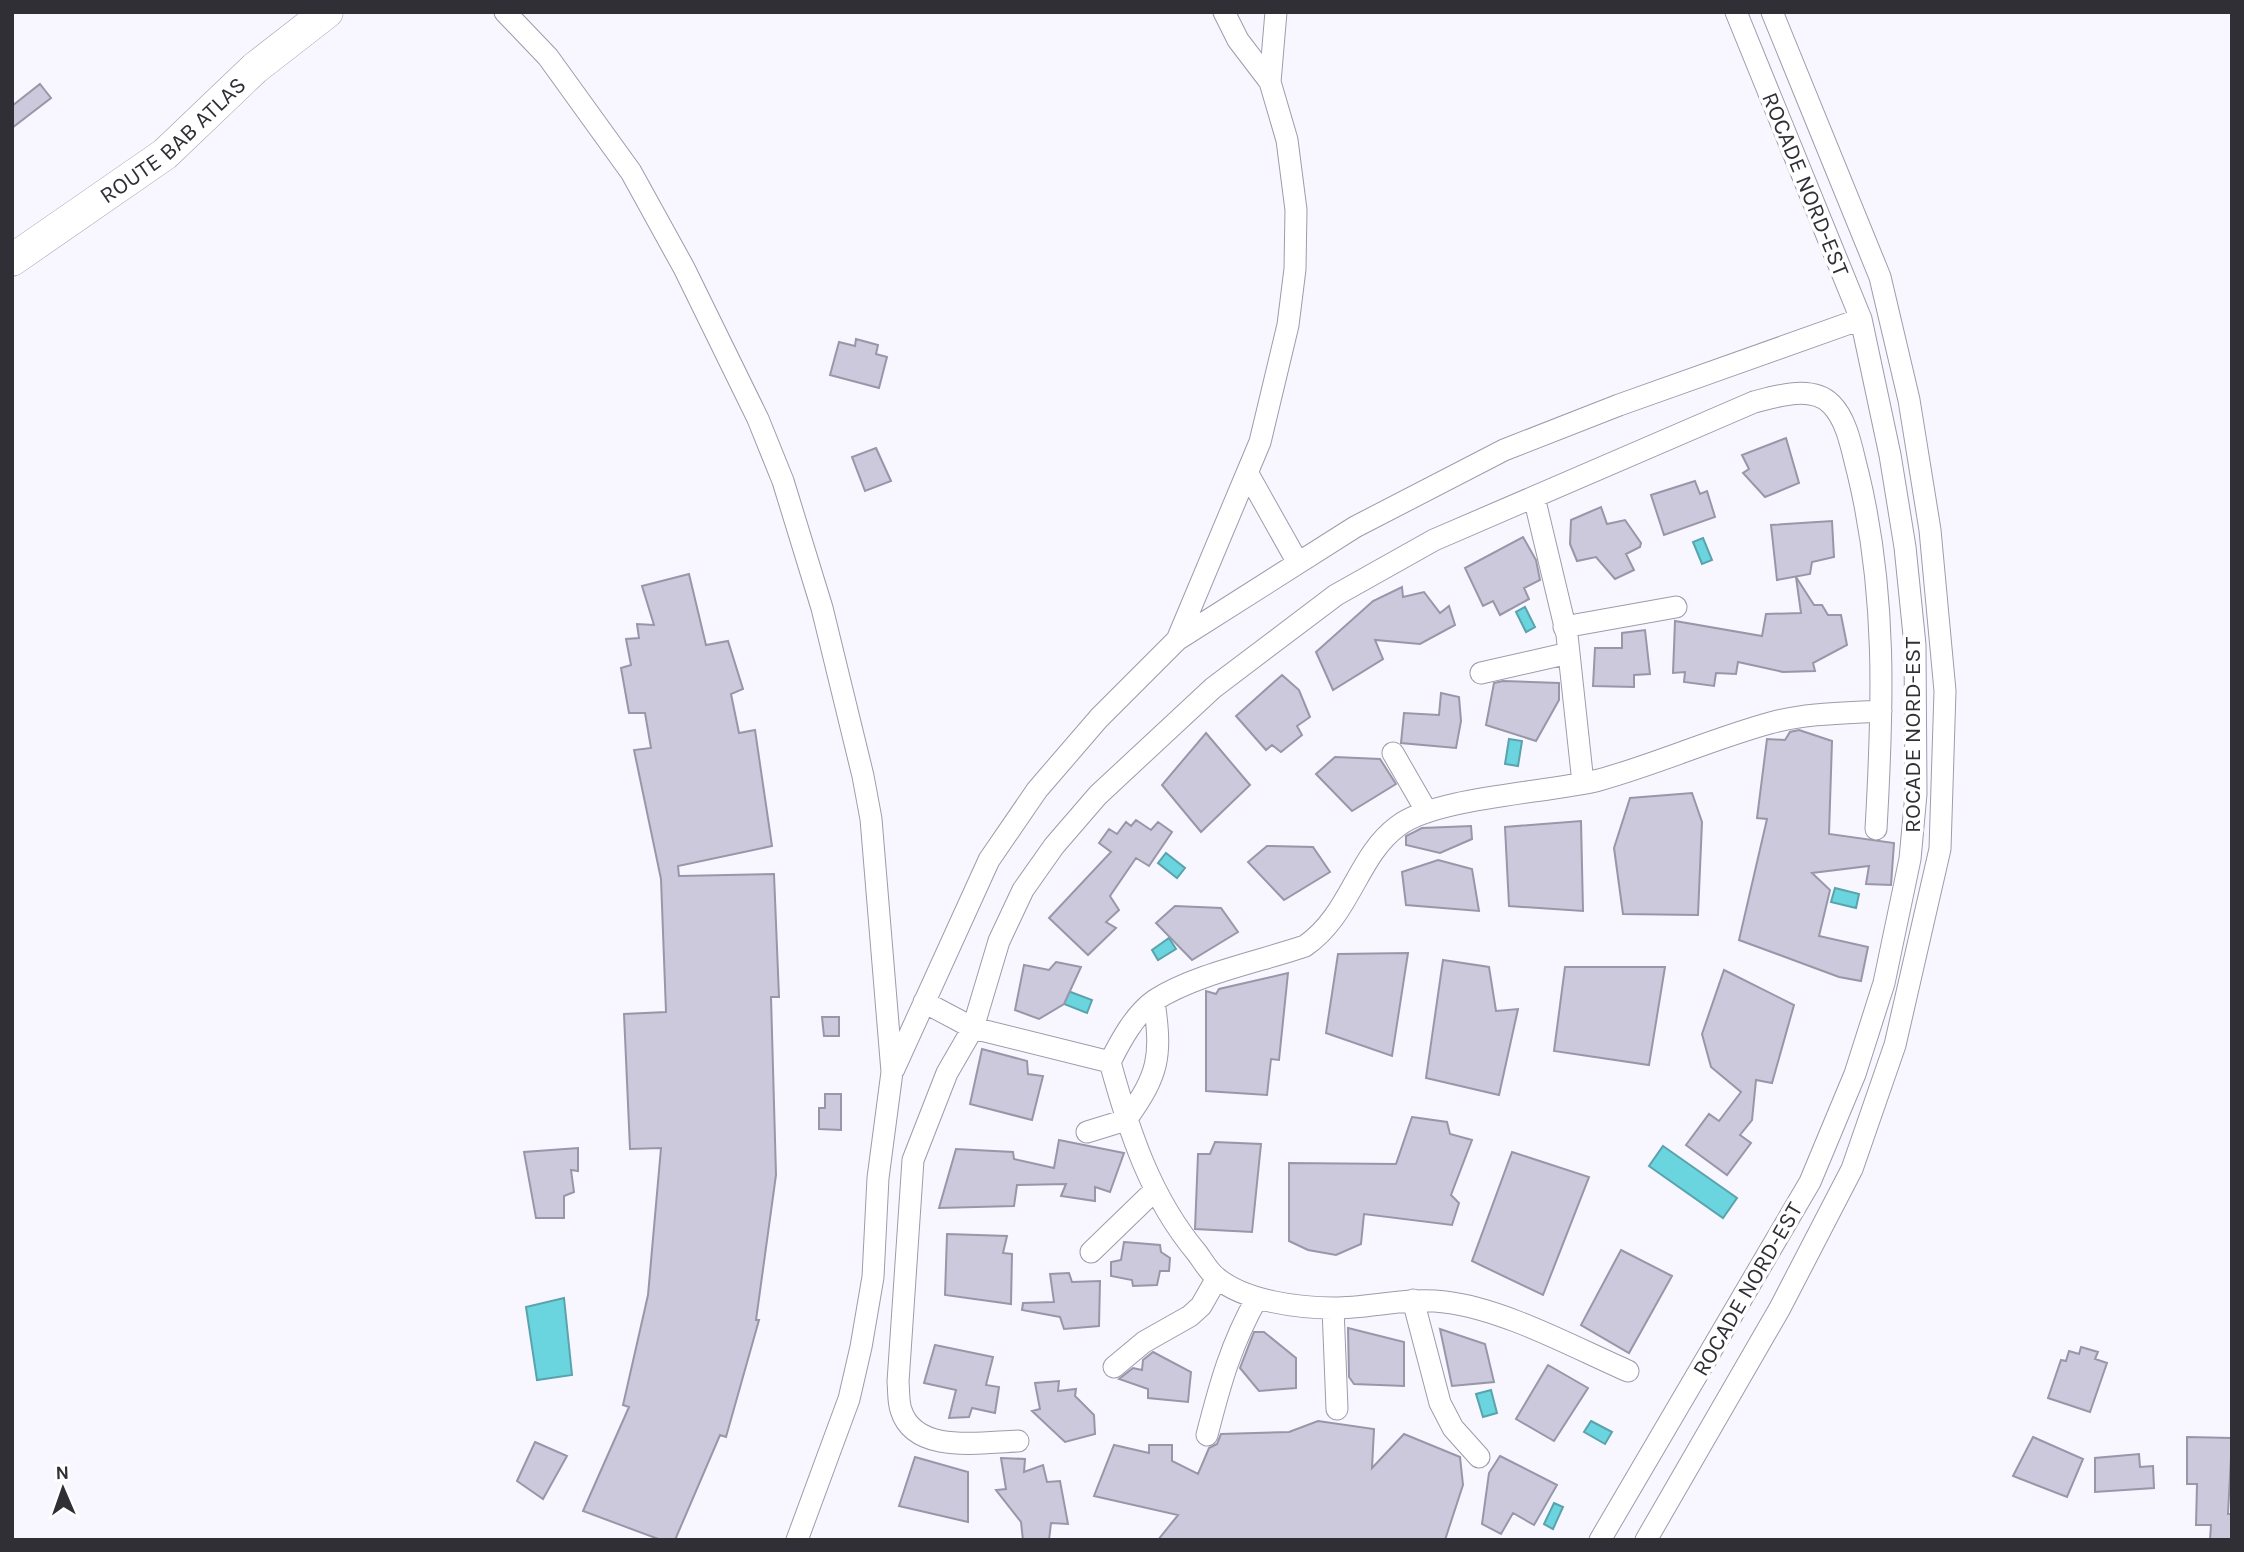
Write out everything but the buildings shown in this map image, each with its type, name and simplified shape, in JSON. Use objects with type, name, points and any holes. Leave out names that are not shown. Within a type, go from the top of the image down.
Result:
[{"type":"highway","name":"ROUTE BAB ATLAS","points":[[12,260],[165,154],[255,68],[327,12]]},
{"type":"street","points":[[505,12],[548,57],[631,172],[684,268],[758,419],[783,481],[822,608],[863,776],[871,819],[892,1072],[878,1178],[873,1277],[861,1347],[849,1399],[797,1540]]},
{"type":"street","points":[[1224,12],[1238,40],[1270,82]]},
{"type":"street","points":[[1177,640],[1248,474],[1270,408],[1296,269],[1296,210],[1289,152],[1270,82],[1276,12]]},
{"type":"street","name":"ROCADE NORD-EST","points":[[1600,1540],[1810,1182],[1855,1074],[1884,983],[1913,833],[1916,794],[1915,645],[1905,547],[1890,454],[1861,319],[1736,12]]},
{"type":"street","name":"ROCADE NORD-EST","points":[[1646,1540],[1773,1320],[1852,1169],[1895,1045],[1940,849],[1945,691],[1930,530],[1909,400],[1880,277],[1772,12]]},
{"type":"street","points":[[892,1072],[989,860],[1037,790],[1099,718],[1177,640],[1355,527],[1504,450],[1619,405],[1861,319]]},
{"type":"street","points":[[1018,1441],[934,1440],[912,1429],[901,1410],[899,1392],[913,1160],[947,1073],[973,1028],[999,941],[1023,890],[1054,846],[1098,795],[1213,688],[1336,595],[1434,540],[1754,402],[1786,394],[1811,395],[1830,402],[1842,419],[1851,446],[1872,533],[1881,617],[1881,711],[1876,829]]},
{"type":"street","points":[[1248,474],[1298,564]]},
{"type":"street","points":[[1534,497],[1569,653],[1583,783]]},
{"type":"street","points":[[1564,627],[1676,607]]},
{"type":"street","points":[[1481,673],[1569,653]]},
{"type":"street","points":[[1628,1371],[1480,1310],[1449,1302],[1413,1300],[1334,1308],[1276,1303],[1257,1298],[1217,1278],[1187,1242],[1154,1191],[1126,1120],[1110,1062],[1134,1021],[1154,1002],[1182,986],[1305,946],[1336,919],[1382,840],[1399,824],[1427,812],[1583,783],[1772,723],[1817,715],[1881,711]]},
{"type":"street","points":[[1393,753],[1427,812]]},
{"type":"street","points":[[924,1002],[973,1028],[1110,1062]]},
{"type":"street","points":[[1087,1132],[1126,1120],[1154,1076],[1160,1040],[1154,1002]]},
{"type":"street","points":[[1091,1252],[1154,1191]]},
{"type":"street","points":[[1114,1367],[1144,1342],[1190,1317],[1201,1306],[1217,1278]]},
{"type":"street","points":[[1207,1435],[1225,1363],[1257,1298]]},
{"type":"street","points":[[1413,1300],[1440,1403],[1453,1428],[1479,1457]]},
{"type":"street","points":[[1334,1308],[1337,1409]]},
{"type":"water","points":[[1703,538],[1712,560],[1702,564],[1693,542]]},
{"type":"water","points":[[1525,607],[1535,627],[1526,632],[1516,612]]},
{"type":"water","points":[[1509,739],[1522,741],[1518,766],[1505,764]]},
{"type":"water","points":[[1166,853],[1185,868],[1177,878],[1158,863]]},
{"type":"water","points":[[1835,888],[1859,894],[1856,908],[1831,902]]},
{"type":"water","points":[[1169,938],[1176,949],[1158,960],[1152,950]]},
{"type":"water","points":[[1068,991],[1092,1000],[1087,1013],[1064,1004]]},
{"type":"water","points":[[1663,1146],[1737,1198],[1723,1218],[1649,1166]]},
{"type":"water","points":[[564,1298],[572,1375],[537,1380],[526,1307]]},
{"type":"water","points":[[1491,1390],[1497,1413],[1483,1417],[1476,1394]]},
{"type":"water","points":[[1591,1421],[1612,1432],[1605,1444],[1584,1432]]},
{"type":"water","points":[[1554,1503],[1563,1507],[1553,1529],[1544,1524]]}]
